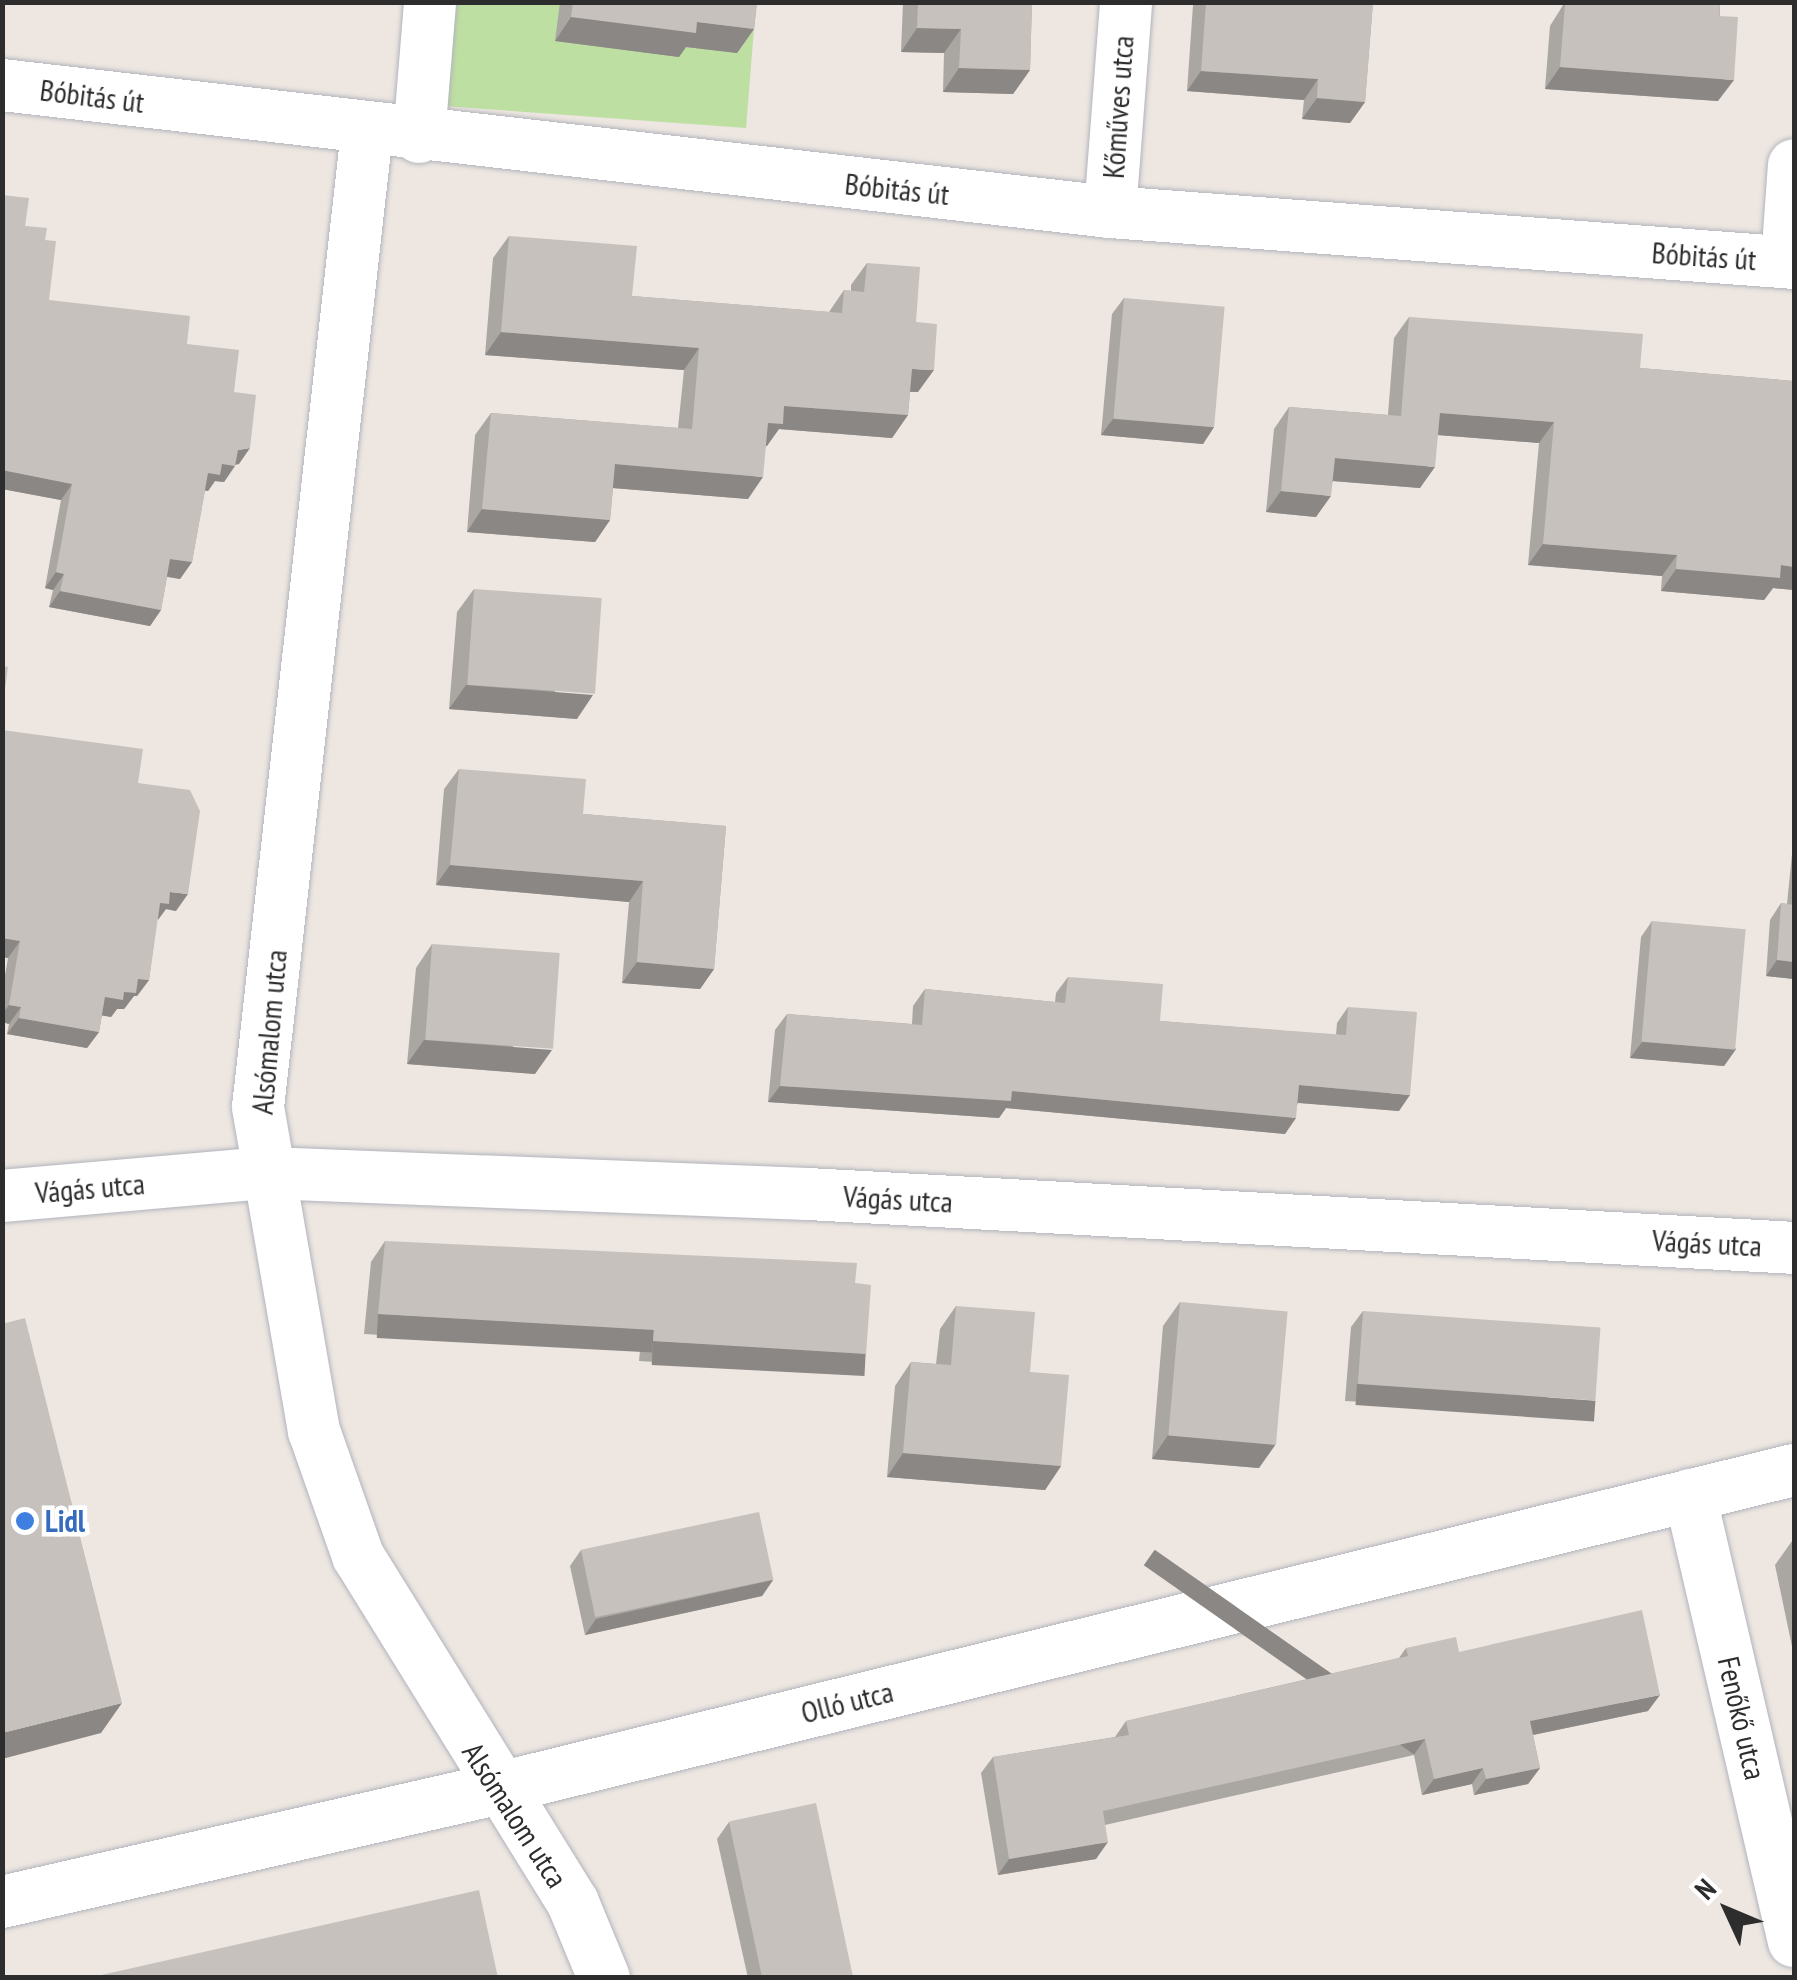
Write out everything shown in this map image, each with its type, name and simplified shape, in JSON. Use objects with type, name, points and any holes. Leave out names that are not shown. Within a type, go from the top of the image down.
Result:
[{"type":"street","points":[[419,137],[430,2]]},
{"type":"street","name":"Kőműves utca","points":[[1110,212],[1126,2]]},
{"type":"street","name":"Bóbitás út","points":[[2,85],[366,131],[1110,212],[1790,263]]},
{"type":"street","name":"Alsómalom utca","points":[[366,131],[258,1106],[266,1173],[314,1431],[358,1556],[496,1789],[573,1903],[604,1978]]},
{"type":"street","points":[[1790,263],[1794,164]]},
{"type":"street","name":"Vágás utca","points":[[2,1196],[266,1173],[808,1194],[1794,1248]]},
{"type":"street","points":[[1690,1495],[1794,1470]]},
{"type":"street","name":"Olló utca","points":[[2,1902],[496,1789],[1690,1495]]},
{"type":"street","name":"Fenőkő utca","points":[[1690,1495],[1794,1941]]},
{"type":"green space","points":[[451,3],[756,3],[746,128],[443,106]]},
{"type":"building","points":[[573,2],[757,2],[754,29],[697,22],[696,33],[571,17]]},
{"type":"building","points":[[918,2],[1032,2],[1030,70],[959,68],[961,29],[917,28]]},
{"type":"building","points":[[1206,2],[1373,2],[1365,102],[1317,98],[1318,79],[1201,71]]},
{"type":"building","points":[[1720,2],[1719,16],[1738,17],[1734,80],[1560,67],[1565,4]]},
{"type":"building","points":[[2,195],[29,198],[25,226],[47,228],[45,240],[56,241],[49,300],[190,316],[187,344],[239,350],[234,392],[256,395],[250,448],[238,450],[235,466],[222,464],[220,475],[208,473],[192,562],[170,559],[161,610],[60,591],[64,574],[56,572],[72,484],[2,470]]},
{"type":"building","points":[[509,236],[637,246],[632,296],[842,313],[844,290],[864,292],[867,263],[920,267],[916,322],[937,324],[934,370],[912,369],[908,415],[784,406],[783,424],[768,423],[763,477],[615,464],[610,520],[482,509],[491,413],[692,429],[699,348],[501,332]]},
{"type":"building","points":[[1124,298],[1225,307],[1214,427],[1113,419]]},
{"type":"building","points":[[1409,317],[1643,334],[1640,368],[1794,381],[1794,567],[1781,565],[1780,578],[1676,569],[1677,555],[1543,544],[1554,422],[1440,413],[1435,467],[1335,458],[1331,496],[1281,491],[1289,407],[1401,416]]},
{"type":"building","points":[[474,589],[602,598],[595,694],[467,685]]},
{"type":"building","points":[[2,666],[8,667],[2,711]]},
{"type":"building","points":[[2,730],[143,749],[138,783],[190,790],[200,811],[188,894],[170,892],[169,904],[160,903],[149,980],[138,979],[136,993],[124,992],[123,1000],[105,997],[99,1032],[19,1018],[21,1007],[9,1005],[20,941],[2,938]]},
{"type":"building","points":[[459,769],[586,779],[583,814],[726,826],[714,969],[637,962],[643,881],[450,865]]},
{"type":"building","points":[[1781,903],[1794,905],[1794,962],[1777,960]]},
{"type":"building","points":[[1652,921],[1746,929],[1735,1050],[1641,1042]]},
{"type":"building","points":[[432,944],[560,953],[553,1049],[425,1040]]},
{"type":"building","points":[[1068,977],[1163,984],[1160,1021],[1346,1035],[1348,1007],[1417,1012],[1410,1095],[1299,1085],[1296,1118],[1012,1091],[1011,1101],[780,1086],[787,1014],[922,1025],[925,989],[1065,1003]]},
{"type":"building","points":[[385,1241],[857,1263],[855,1283],[871,1285],[866,1354],[653,1341],[654,1330],[378,1314]]},
{"type":"building","points":[[1180,1302],[1288,1311],[1276,1445],[1168,1435]]},
{"type":"building","points":[[956,1306],[1035,1312],[1030,1372],[1069,1375],[1061,1466],[903,1453],[911,1362],[951,1365]]},
{"type":"building","points":[[1363,1311],[1600,1328],[1595,1400],[1358,1384]]},
{"type":"building","name":"Lidl","points":[[25,1318],[122,1703],[2,1733],[2,1324]]},
{"type":"building","points":[[759,1512],[773,1579],[595,1617],[581,1550]]},
{"type":"building","points":[[1642,1610],[1660,1695],[1530,1721],[1540,1768],[1486,1779],[1483,1768],[1434,1779],[1425,1739],[1103,1811],[1108,1842],[1009,1859],[993,1757],[1129,1735],[1126,1721],[1408,1656],[1406,1648],[1456,1637],[1459,1652]]},
{"type":"building","points":[[816,1803],[853,1978],[762,1978],[729,1822]]},
{"type":"building","points":[[479,1890],[498,1978],[88,1978]]},
{"type":"place","name":"Lidl","points":[[25,1521]]}]
